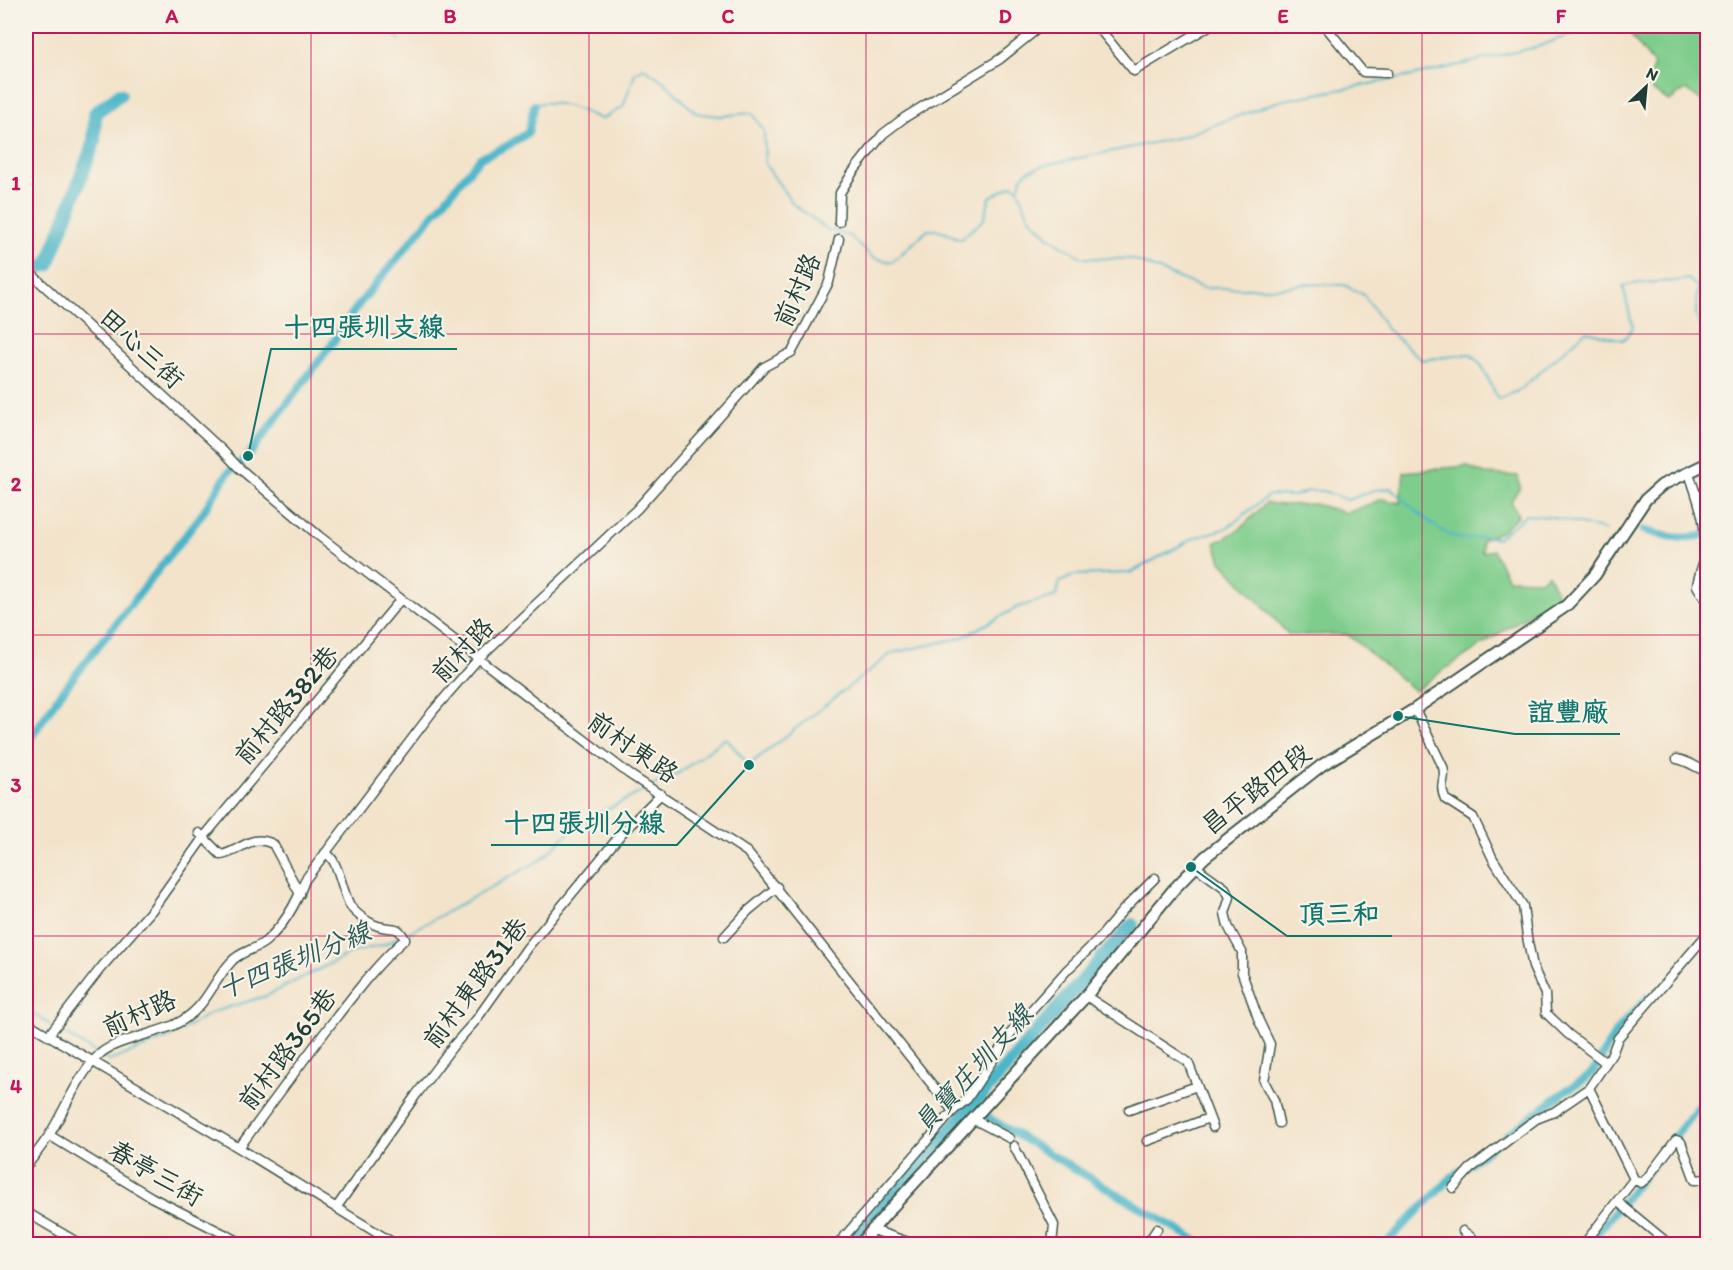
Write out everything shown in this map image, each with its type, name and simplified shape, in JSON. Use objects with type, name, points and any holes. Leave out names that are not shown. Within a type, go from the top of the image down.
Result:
[{"type":"street","points":[[839,222],[840,193],[853,172],[883,134],[904,118],[1000,59],[1041,26]]},
{"type":"street","points":[[1097,26],[1134,71],[1209,26]]},
{"type":"street","points":[[1325,26],[1363,72],[1387,72]]},
{"type":"street","name":"前村路","points":[[92,1062],[104,1051],[174,1025],[193,1013],[204,1003],[230,963],[236,957],[265,942],[285,920],[305,880],[434,711],[479,658],[637,509],[764,367],[792,352],[829,282],[838,239]]},
{"type":"street","name":"田心三街","points":[[26,269],[237,467]]},
{"type":"street","name":"昌平路四段","points":[[860,1245],[1086,996],[1174,889],[1205,857],[1322,765],[1415,709],[1566,606],[1595,575],[1646,499],[1662,485],[1707,463]]},
{"type":"street","name":"前村東路","points":[[237,467],[319,536],[629,774],[747,852],[953,1111]]},
{"type":"street","points":[[1689,473],[1704,516],[1706,541],[1697,586],[1707,604]]},
{"type":"street","name":"前村路382巷","points":[[48,1036],[100,969],[152,910],[201,835],[401,599]]},
{"type":"street","points":[[1415,709],[1445,773],[1441,785],[1445,800],[1473,817],[1493,859],[1523,906],[1533,967],[1545,994],[1546,1012],[1561,1028],[1606,1063]]},
{"type":"street","points":[[1677,759],[1690,762],[1693,766],[1707,772]]},
{"type":"street","name":"前村東路31巷","points":[[336,1208],[416,1095],[476,1020],[527,948],[622,833],[661,794]]},
{"type":"street","points":[[201,835],[221,855],[255,840],[265,840],[273,844],[300,894]]},
{"type":"street","name":"前村路365巷","points":[[239,1148],[355,993],[385,956],[405,939],[400,930],[394,927],[381,927],[366,920],[353,910],[347,900],[333,859],[325,853]]},
{"type":"street","points":[[1196,867],[1225,888],[1230,897],[1225,913],[1227,926],[1242,952],[1242,973],[1270,1044],[1264,1081],[1274,1100],[1279,1123]]},
{"type":"street","points":[[838,1245],[953,1111],[967,1099],[1010,1034],[1067,969],[1155,878]]},
{"type":"street","points":[[724,937],[777,887]]},
{"type":"street","points":[[1453,1188],[1470,1169],[1536,1119],[1554,1112],[1589,1088],[1606,1063],[1618,1038],[1707,933]]},
{"type":"street","points":[[1086,996],[1188,1062],[1213,1127]]},
{"type":"street","points":[[26,1023],[239,1148],[395,1245]]},
{"type":"street","points":[[26,1167],[49,1135],[92,1062]]},
{"type":"street","points":[[1129,1110],[1197,1086]]},
{"type":"street","points":[[1589,1088],[1634,1179],[1641,1183],[1647,1178],[1676,1140],[1681,1142],[1695,1180],[1706,1179]]},
{"type":"street","points":[[1147,1141],[1209,1118]]},
{"type":"street","points":[[973,1119],[1011,1142],[1054,1225],[1052,1245]]},
{"type":"street","name":"春亭三街","points":[[49,1135],[151,1197],[244,1245]]},
{"type":"street","points":[[1584,1245],[1634,1179]]},
{"type":"street","points":[[1618,1202],[1669,1245]]},
{"type":"street","points":[[26,1212],[80,1245]]},
{"type":"street","points":[[1148,1245],[1156,1229]]},
{"type":"street","points":[[873,1230],[914,1245]]},
{"type":"street","points":[[1463,1231],[1480,1245]]},
{"type":"green space","points":[[1627,26],[1707,26],[1707,105],[1686,89],[1669,101],[1646,86],[1654,65],[1633,38]]},
{"type":"green space","points":[[1466,466],[1485,474],[1518,476],[1520,487],[1511,501],[1518,515],[1502,531],[1482,540],[1482,552],[1493,550],[1508,579],[1541,580],[1548,574],[1558,595],[1415,691],[1347,634],[1289,635],[1221,561],[1215,543],[1239,530],[1266,503],[1315,504],[1347,513],[1382,499],[1400,503],[1404,472]]},
{"type":"waterway","points":[[385,26],[400,40]]},
{"type":"waterway","points":[[1018,189],[1024,174],[1046,165],[1181,137],[1279,101],[1412,76],[1537,47],[1592,26]]},
{"type":"waterway","points":[[534,105],[560,104],[602,119],[623,107],[635,73],[644,68],[662,80],[696,113],[719,116],[752,113],[764,131],[765,164],[793,204],[828,230],[850,236],[873,258],[892,262],[928,230],[938,230],[961,239],[984,219],[990,197],[1013,185],[1018,189],[1029,217],[1049,237],[1083,258],[1132,259],[1203,288],[1280,288],[1306,284],[1344,285],[1364,295],[1387,329],[1422,360],[1470,354],[1482,366],[1498,399],[1520,390],[1586,331],[1623,340],[1633,328],[1623,286],[1688,279],[1698,287],[1696,315],[1704,334],[1708,335]]},
{"type":"waterway","points":[[26,262],[38,267],[48,265],[94,142],[95,113],[120,94]]},
{"type":"waterway","points":[[26,745],[58,697],[200,517],[228,473],[248,456],[356,308],[480,158],[528,133],[534,105]]},
{"type":"waterway","name":"十四張圳分線","points":[[652,786],[680,772],[726,738],[749,765],[892,653],[961,638],[1018,607],[1056,596],[1060,582],[1075,575],[1130,573],[1194,538],[1227,528],[1269,495],[1293,496],[1309,491],[1323,491],[1348,500],[1374,490],[1391,488],[1436,527],[1465,539],[1498,538],[1526,515],[1551,517],[1605,530]]},
{"type":"waterway","points":[[1643,530],[1675,537],[1708,534]]},
{"type":"waterway","name":"十四張圳分線","points":[[57,1029],[109,1061],[168,1038],[213,1012],[266,996],[353,952],[383,945],[416,929],[542,859],[575,826],[647,789]]},
{"type":"waterway","name":"員寶庄圳支線","points":[[849,1244],[1132,925]]},
{"type":"waterway","points":[[1385,1244],[1453,1176],[1592,1073],[1607,1046],[1625,1021],[1648,997]]},
{"type":"waterway","name":"十四張圳分線","points":[[26,1009],[52,1026]]},
{"type":"waterway","points":[[1589,1244],[1703,1101],[1708,1099]]},
{"type":"waterway","points":[[970,1107],[1202,1244]]},
{"type":"place","name":"十四張圳支線","points":[[248,456]]},
{"type":"place","name":"誼豐廠","points":[[1398,716]]},
{"type":"place","name":"十四張圳分線","points":[[749,765]]},
{"type":"place","name":"頂三和","points":[[1191,867]]}]
